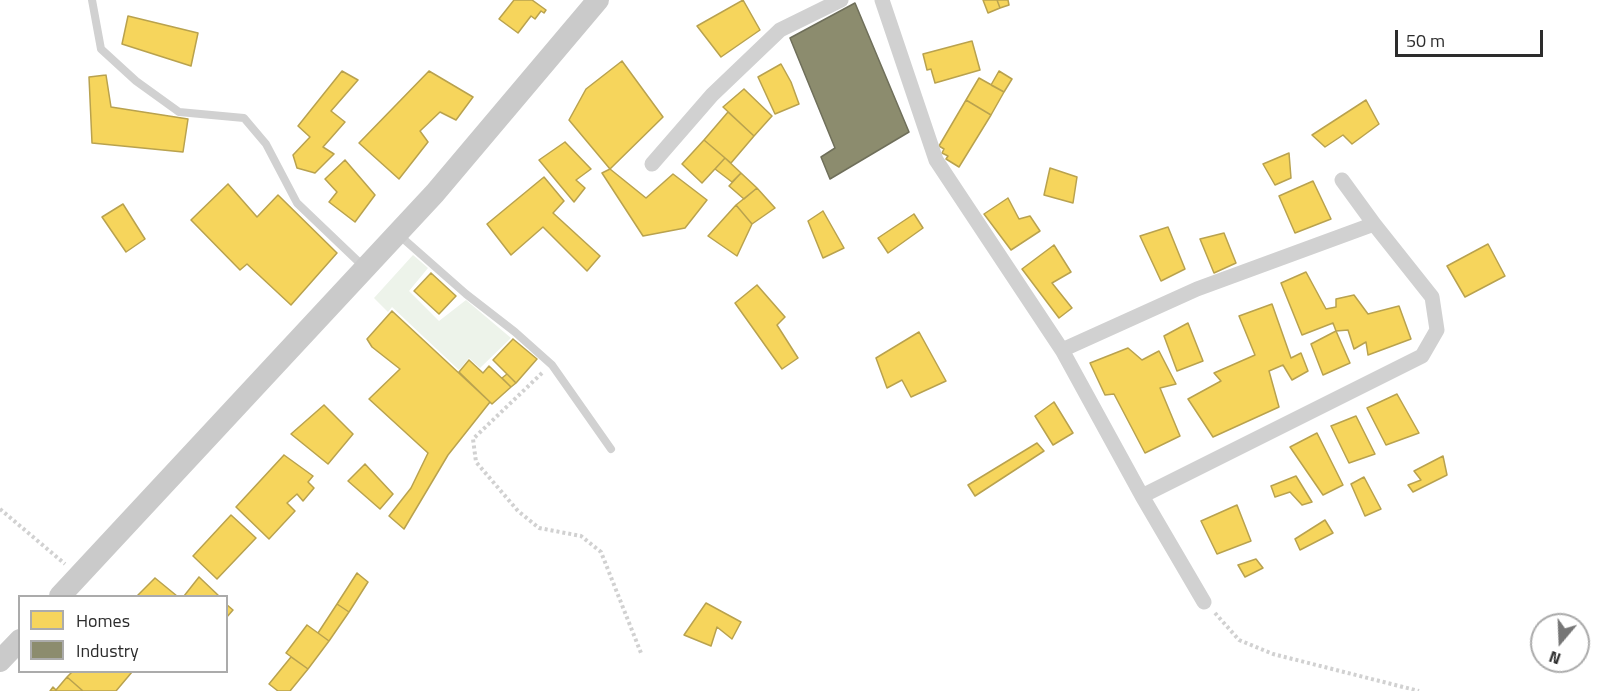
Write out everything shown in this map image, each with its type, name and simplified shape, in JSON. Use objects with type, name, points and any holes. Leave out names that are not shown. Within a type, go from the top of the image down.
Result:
[{"type":"main road","points":[[62,595],[435,193],[598,0]]},
{"type":"main road","points":[[0,661],[18,642]]},
{"type":"street","points":[[652,164],[712,95],[780,30],[841,0]]},
{"type":"street","points":[[882,0],[936,160],[1062,350],[1142,496],[1204,602]]},
{"type":"street","points":[[1142,496],[1422,356],[1437,330],[1432,297],[1342,180]]},
{"type":"street","points":[[1062,350],[1197,289],[1374,224]]},
{"type":"lane","points":[[92,0],[101,49],[136,81],[179,111],[244,118],[266,144],[297,203],[366,268]]},
{"type":"lane","points":[[398,234],[552,365],[611,449]]},
{"type":"path","points":[[552,365],[473,440],[476,462],[518,511],[539,528],[581,536],[601,552],[641,653]]},
{"type":"path","points":[[0,509],[79,576]]},
{"type":"path","points":[[1204,602],[1239,640],[1273,654],[1419,691]]},
{"type":"shaded area","points":[[413,255],[428,268],[409,291],[439,321],[466,300],[511,338],[480,368],[469,358],[459,370],[392,307],[388,312],[374,298]]},
{"type":"building: Homes","points":[[514,0],[532,0],[546,10],[544,13],[541,11],[535,19],[531,16],[518,33],[499,19]]},
{"type":"building: Homes","points":[[743,0],[760,30],[721,57],[697,26]]},
{"type":"building: Homes","points":[[983,0],[997,0],[1000,8],[988,13]]},
{"type":"building: Homes","points":[[997,0],[1008,0],[1009,5],[1000,8]]},
{"type":"building: Homes","points":[[128,16],[198,33],[191,66],[122,44]]},
{"type":"building: Homes","points":[[972,41],[980,70],[935,83],[931,69],[927,70],[923,54]]},
{"type":"building: Homes","points":[[622,61],[663,117],[610,169],[569,120],[586,89]]},
{"type":"building: Homes","points":[[781,64],[799,104],[775,114],[758,77]]},
{"type":"building: Homes","points":[[342,71],[358,80],[331,111],[345,122],[323,147],[334,154],[315,173],[297,168],[293,155],[310,137],[298,126]]},
{"type":"building: Homes","points":[[429,71],[473,97],[456,120],[440,112],[420,131],[428,142],[399,179],[359,143]]},
{"type":"building: Homes","points":[[999,71],[1012,79],[1004,92],[991,85]]},
{"type":"building: Homes","points":[[106,75],[111,107],[188,119],[183,152],[92,143],[89,77]]},
{"type":"building: Homes","points":[[979,78],[1004,92],[991,115],[966,100]]},
{"type":"building: Homes","points":[[744,89],[772,116],[754,136],[723,107]]},
{"type":"building: Homes","points":[[966,100],[991,115],[959,167],[946,159],[948,156],[942,153],[944,149],[939,146]]},
{"type":"building: Homes","points":[[1366,100],[1379,124],[1352,144],[1343,135],[1325,147],[1312,135]]},
{"type":"building: Homes","points":[[728,112],[754,136],[731,163],[704,140]]},
{"type":"building: Homes","points":[[704,140],[725,158],[702,183],[682,164]]},
{"type":"building: Homes","points":[[565,142],[591,169],[576,180],[585,188],[574,202],[539,160]]},
{"type":"building: Homes","points":[[1289,153],[1291,178],[1275,185],[1263,164]]},
{"type":"building: Homes","points":[[725,158],[741,173],[732,182],[715,169]]},
{"type":"building: Homes","points":[[345,160],[375,195],[355,222],[329,202],[337,192],[325,179]]},
{"type":"building: Homes","points":[[1050,168],[1077,177],[1073,203],[1044,195]]},
{"type":"building: Homes","points":[[610,169],[646,198],[673,174],[707,200],[685,228],[643,236],[602,173]]},
{"type":"building: Homes","points":[[741,173],[757,188],[744,199],[729,186]]},
{"type":"building: Homes","points":[[544,177],[564,201],[553,213],[600,256],[587,271],[543,227],[511,255],[487,224]]},
{"type":"building: Homes","points":[[1313,181],[1331,219],[1295,233],[1279,196]]},
{"type":"building: Homes","points":[[228,184],[257,217],[278,195],[337,253],[291,305],[247,264],[240,270],[191,220]]},
{"type":"building: Homes","points":[[757,188],[775,208],[752,224],[736,205]]},
{"type":"building: Homes","points":[[1008,198],[1019,219],[1030,216],[1040,231],[1011,250],[984,214]]},
{"type":"building: Homes","points":[[123,204],[145,239],[126,252],[102,217]]},
{"type":"building: Homes","points":[[736,205],[752,224],[737,256],[708,236]]},
{"type":"building: Homes","points":[[823,211],[844,248],[823,258],[808,221]]},
{"type":"building: Homes","points":[[914,214],[923,228],[888,253],[878,238]]},
{"type":"building: Homes","points":[[1168,227],[1185,269],[1161,281],[1140,236]]},
{"type":"building: Homes","points":[[1224,233],[1236,263],[1214,273],[1200,239]]},
{"type":"building: Homes","points":[[1488,244],[1505,276],[1465,297],[1447,266]]},
{"type":"building: Homes","points":[[1054,245],[1071,272],[1052,283],[1072,308],[1059,318],[1022,269]]},
{"type":"building: Homes","points":[[1306,272],[1326,309],[1336,307],[1336,299],[1354,295],[1368,314],[1399,306],[1411,339],[1368,355],[1366,342],[1354,349],[1348,330],[1336,331],[1333,323],[1302,335],[1281,283]]},
{"type":"building: Homes","points":[[431,273],[456,296],[439,314],[414,291]]},
{"type":"building: Homes","points":[[757,285],[785,317],[777,325],[798,358],[782,369],[735,303]]},
{"type":"building: Homes","points":[[1272,304],[1291,358],[1301,353],[1308,371],[1292,380],[1283,365],[1269,371],[1279,407],[1213,437],[1188,399],[1221,381],[1214,373],[1255,355],[1239,316]]},
{"type":"building: Homes","points":[[392,311],[490,402],[448,455],[404,529],[389,516],[411,488],[428,453],[369,399],[400,369],[372,347],[367,339]]},
{"type":"building: Homes","points":[[1188,323],[1203,361],[1177,371],[1164,336]]},
{"type":"building: Homes","points":[[1336,331],[1350,363],[1323,375],[1311,344]]},
{"type":"building: Homes","points":[[919,332],[946,381],[911,397],[902,380],[887,388],[876,358]]},
{"type":"building: Homes","points":[[513,339],[537,359],[516,383],[493,360]]},
{"type":"building: Homes","points":[[1128,348],[1142,360],[1159,351],[1176,384],[1160,388],[1180,436],[1145,453],[1114,394],[1105,395],[1090,363]]},
{"type":"building: Homes","points":[[469,360],[483,373],[489,366],[511,387],[492,404],[459,372]]},
{"type":"building: Homes","points":[[507,374],[516,383],[511,387],[502,378]]},
{"type":"building: Homes","points":[[1397,394],[1419,433],[1386,445],[1367,408]]},
{"type":"building: Homes","points":[[1054,402],[1073,433],[1053,445],[1035,416]]},
{"type":"building: Homes","points":[[324,405],[353,434],[328,464],[291,434]]},
{"type":"building: Homes","points":[[1356,416],[1375,454],[1349,463],[1331,426]]},
{"type":"building: Homes","points":[[1317,433],[1343,485],[1323,495],[1290,447]]},
{"type":"building: Homes","points":[[1037,443],[1044,451],[975,496],[968,485]]},
{"type":"building: Homes","points":[[284,455],[313,476],[308,482],[314,488],[303,501],[297,494],[287,503],[295,511],[269,539],[236,507]]},
{"type":"building: Homes","points":[[1443,456],[1447,475],[1413,492],[1408,485],[1421,480],[1414,471]]},
{"type":"building: Homes","points":[[365,464],[393,494],[380,509],[348,481]]},
{"type":"building: Homes","points":[[1296,476],[1312,502],[1302,505],[1290,492],[1275,497],[1271,486]]},
{"type":"building: Homes","points":[[1364,477],[1381,509],[1365,516],[1351,484]]},
{"type":"building: Homes","points":[[1237,505],[1251,541],[1217,554],[1201,521]]},
{"type":"building: Homes","points":[[231,515],[256,538],[217,579],[193,556]]},
{"type":"building: Homes","points":[[1325,520],[1333,533],[1300,550],[1295,539]]},
{"type":"building: Homes","points":[[1256,559],[1263,568],[1245,577],[1238,565]]},
{"type":"building: Homes","points":[[357,573],[368,582],[349,612],[337,604]]},
{"type":"building: Homes","points":[[199,577],[218,595],[185,595]]},
{"type":"building: Homes","points":[[155,578],[176,595],[138,595]]},
{"type":"building: Homes","points":[[706,603],[741,622],[732,639],[717,627],[711,646],[684,635]]},
{"type":"building: Homes","points":[[337,604],[349,612],[329,641],[318,633]]},
{"type":"building: Homes","points":[[228,606],[233,610],[228,616]]},
{"type":"building: Homes","points":[[307,625],[329,641],[308,669],[286,653]]},
{"type":"building: Homes","points":[[291,657],[308,669],[290,691],[278,691],[269,684]]},
{"type":"building: Homes","points":[[71,673],[131,673],[116,691],[83,691],[67,677]]},
{"type":"building: Homes","points":[[67,677],[83,691],[50,691],[53,687],[56,690]]},
{"type":"building: Industry","points":[[855,3],[909,132],[830,179],[821,157],[835,148],[790,38]]}]
